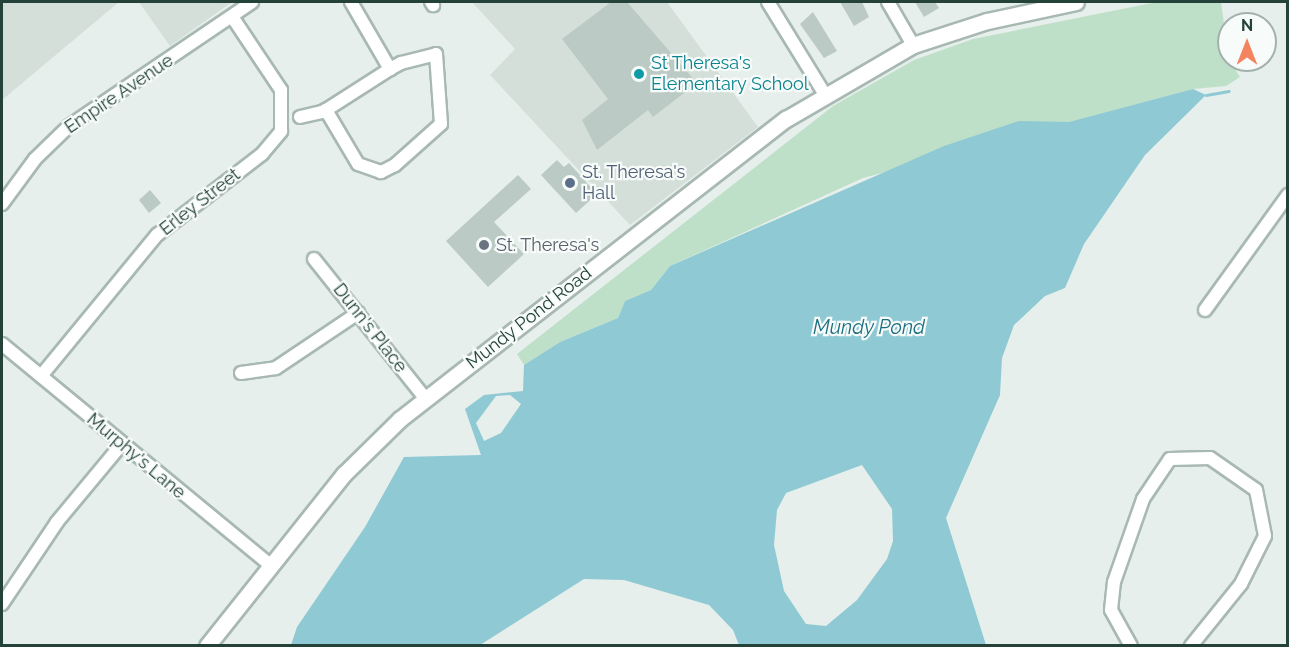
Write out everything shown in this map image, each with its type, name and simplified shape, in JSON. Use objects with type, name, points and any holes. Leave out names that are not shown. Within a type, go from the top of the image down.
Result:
[{"type":"street","name":"Empire Avenue","points":[[2,204],[35,159],[69,126],[233,18],[252,2]]},
{"type":"street","points":[[351,2],[390,69]]},
{"type":"street","points":[[768,2],[824,93]]},
{"type":"street","points":[[888,2],[914,45]]},
{"type":"street","name":"Mundy Pond Road","points":[[207,645],[344,474],[425,398],[824,93],[914,45],[987,21],[1076,2]]},
{"type":"street","name":"Erley Street","points":[[41,376],[157,235],[262,154],[281,130],[281,90],[233,18]]},
{"type":"street","points":[[300,117],[326,110],[390,69],[436,54],[441,124],[395,165],[381,172],[358,164],[326,110]]},
{"type":"street","points":[[1205,310],[1287,195]]},
{"type":"street","name":"Dunn's Place","points":[[314,259],[425,398]]},
{"type":"street","points":[[241,373],[276,368],[358,313]]},
{"type":"street","name":"Murphy's Lane","points":[[2,344],[121,445],[271,566]]},
{"type":"street","points":[[2,604],[57,522],[121,445]]},
{"type":"street","points":[[1131,645],[1111,610],[1114,582],[1143,500],[1170,459],[1210,458],[1256,490],[1266,536],[1241,584],[1191,645]]},
{"type":"shaded area","points":[[2,2],[119,2],[2,100]]},
{"type":"shaded area","points":[[139,2],[232,2],[170,46]]},
{"type":"shaded area","points":[[472,2],[667,2],[758,127],[630,225],[490,75],[515,49]]},
{"type":"green space","points":[[1157,2],[1221,2],[1222,12],[1217,12],[1217,72],[1237,72],[1240,77],[1226,86],[1193,89],[863,178],[670,266],[651,290],[625,301],[618,318],[560,342],[524,365],[517,354],[833,106],[914,60],[973,39]]},
{"type":"water","name":"Mundy Pond","points":[[1193,89],[1206,95],[1145,155],[1084,244],[1065,288],[1045,296],[1014,325],[1002,358],[1000,395],[946,518],[986,645],[739,645],[733,630],[709,605],[624,580],[584,579],[480,645],[291,645],[297,627],[365,527],[404,457],[481,455],[465,409],[484,395],[523,391],[524,365],[560,342],[618,318],[625,301],[651,290],[670,266],[944,146],[1019,121],[1069,122]],"holes":[[[510,395],[521,404],[501,433],[484,441],[476,423],[496,396]],[[862,465],[892,509],[893,541],[887,559],[857,600],[826,626],[806,624],[784,591],[774,545],[777,510],[786,493]]]},
{"type":"building","name":"St Theresa's Elementary School","points":[[611,2],[627,2],[697,83],[653,117],[648,110],[597,150],[582,120],[608,99],[562,39]]},
{"type":"building","points":[[840,2],[862,2],[869,17],[854,26]]},
{"type":"building","points":[[915,2],[935,2],[939,8],[924,17]]},
{"type":"building","points":[[813,12],[837,51],[824,58],[800,24]]},
{"type":"building","points":[[557,160],[564,167],[569,163],[597,194],[576,213],[541,175]]},
{"type":"building","points":[[518,175],[531,189],[494,222],[524,254],[488,287],[446,241]]},
{"type":"building","points":[[150,190],[161,203],[149,213],[139,200]]},
{"type":"waterway","points":[[1206,95],[1229,91]]},
{"type":"place","name":"St Theresa's Elementary School","points":[[639,74]]},
{"type":"place","name":"St. Theresa's Hall","points":[[570,183]]},
{"type":"place","name":"St. Theresa's","points":[[484,245]]}]
